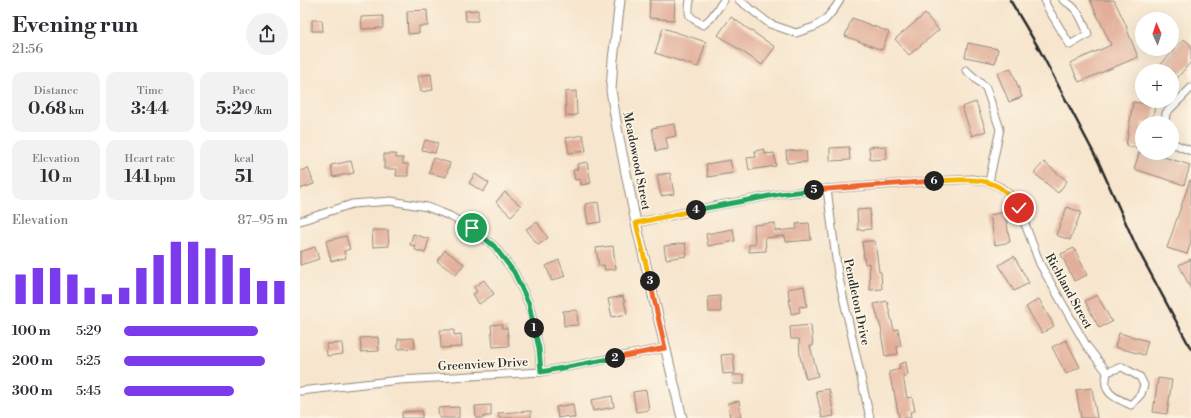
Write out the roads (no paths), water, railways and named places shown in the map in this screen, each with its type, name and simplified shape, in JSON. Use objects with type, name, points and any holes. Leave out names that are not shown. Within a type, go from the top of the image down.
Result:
[{"type":"street","name":"Meadowood Street","points":[[620,0],[611,90],[636,223],[682,418]]},
{"type":"street","points":[[690,0],[688,11],[690,16],[703,25],[711,18],[724,0]]},
{"type":"street","points":[[739,0],[770,24],[796,33],[814,27],[825,20],[840,0]]},
{"type":"street","points":[[1045,0],[1046,6],[1070,45],[1088,34],[1081,16],[1063,0]]},
{"type":"street","points":[[966,70],[986,88],[1000,129],[989,182]]},
{"type":"street","points":[[1166,116],[1166,113],[1191,88]]},
{"type":"street","points":[[1179,146],[1191,151]]},
{"type":"street","name":"Richland Street","points":[[636,223],[780,194],[936,181],[972,179],[989,182],[1008,193],[1019,208],[1040,264],[1086,345],[1107,372]]},
{"type":"street","name":"Pendleton Drive","points":[[827,189],[838,274],[870,418]]},
{"type":"street","points":[[300,221],[352,204],[391,201],[427,207],[450,216],[472,228],[494,246],[514,272],[529,304],[539,348],[541,372]]},
{"type":"street","name":"Greenview Drive","points":[[300,391],[400,380],[541,372],[665,348]]},
{"type":"street","points":[[1122,367],[1140,377],[1144,385],[1141,394],[1131,405],[1110,393],[1106,385],[1107,372],[1122,367]]},
{"type":"railway","points":[[1010,0],[1038,47],[1099,163],[1137,248],[1191,349]]}]
